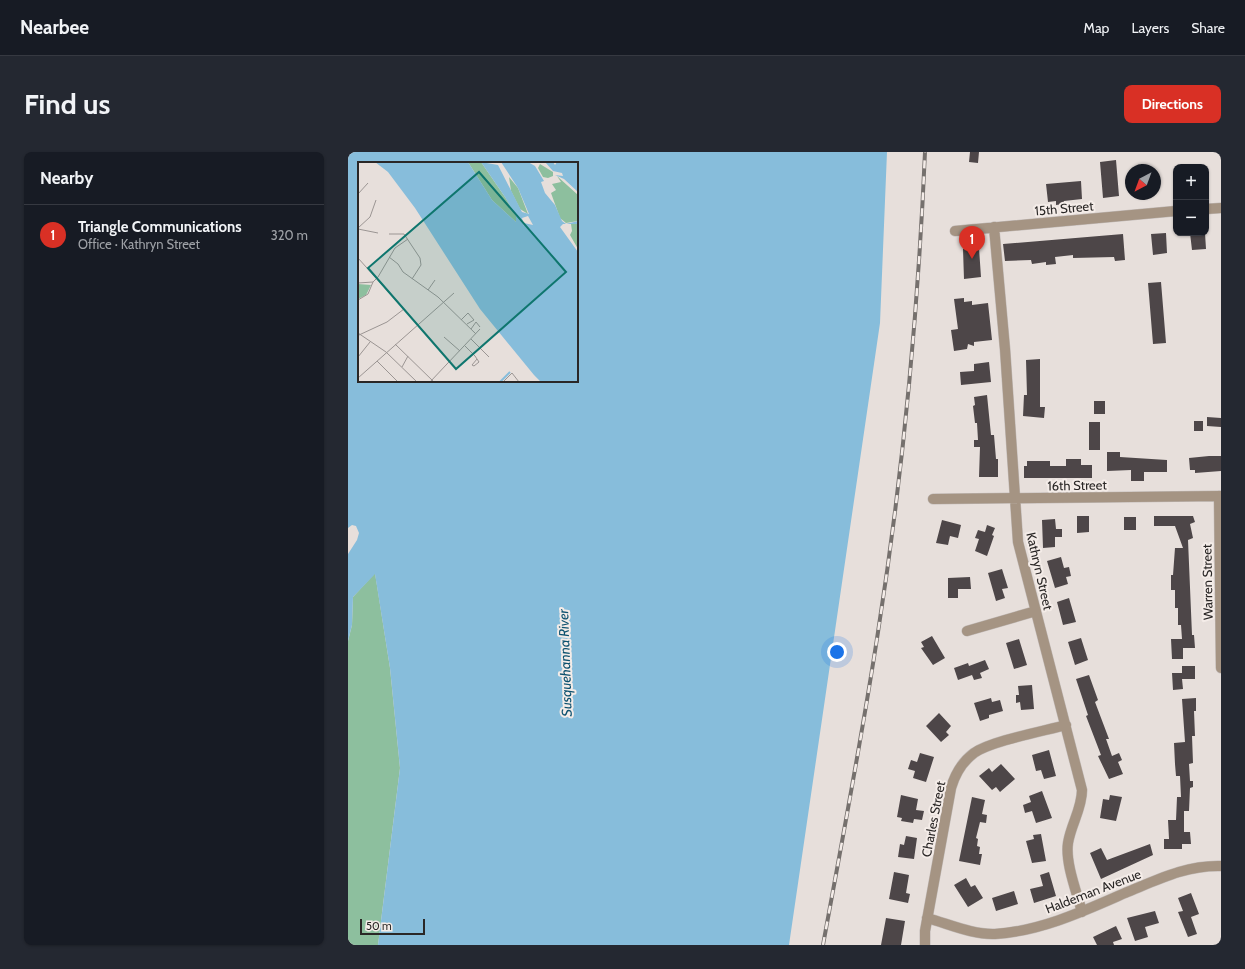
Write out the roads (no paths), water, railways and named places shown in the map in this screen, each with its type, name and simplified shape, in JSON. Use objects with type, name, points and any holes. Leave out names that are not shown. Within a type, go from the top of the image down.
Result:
[{"type":"street","points":[[1209,209],[1221,208]]},
{"type":"street","name":"15th Street","points":[[955,231],[1173,212]]},
{"type":"street","name":"Kathryn Street","points":[[994,227],[1016,498],[1018,542],[1082,790],[1081,802],[1071,832],[1068,848],[1069,863],[1082,912]]},
{"type":"street","name":"16th Street","points":[[933,499],[1220,496]]},
{"type":"street","name":"Warren Street","points":[[1220,496],[1221,668]]},
{"type":"street","points":[[967,631],[1036,611]]},
{"type":"street","name":"Charles Street","points":[[925,945],[928,918],[951,788],[958,770],[975,752],[988,746],[1066,724]]},
{"type":"street","name":"Haldeman Avenue","points":[[928,918],[972,931],[995,934],[1054,922],[1082,912],[1165,876],[1198,867],[1221,866]]},
{"type":"water","name":"Susquehanna River","points":[[348,152],[887,152],[880,323],[789,945],[378,945],[400,768],[390,668],[375,574],[353,597],[352,625],[348,641],[348,554],[357,540],[359,533],[356,526],[352,525],[348,528]]},
{"type":"railway","points":[[823,945],[852,789],[878,632],[895,513],[914,333],[925,152]]},
{"type":"place","name":"Triangle Communications","points":[[972,259]]}]
